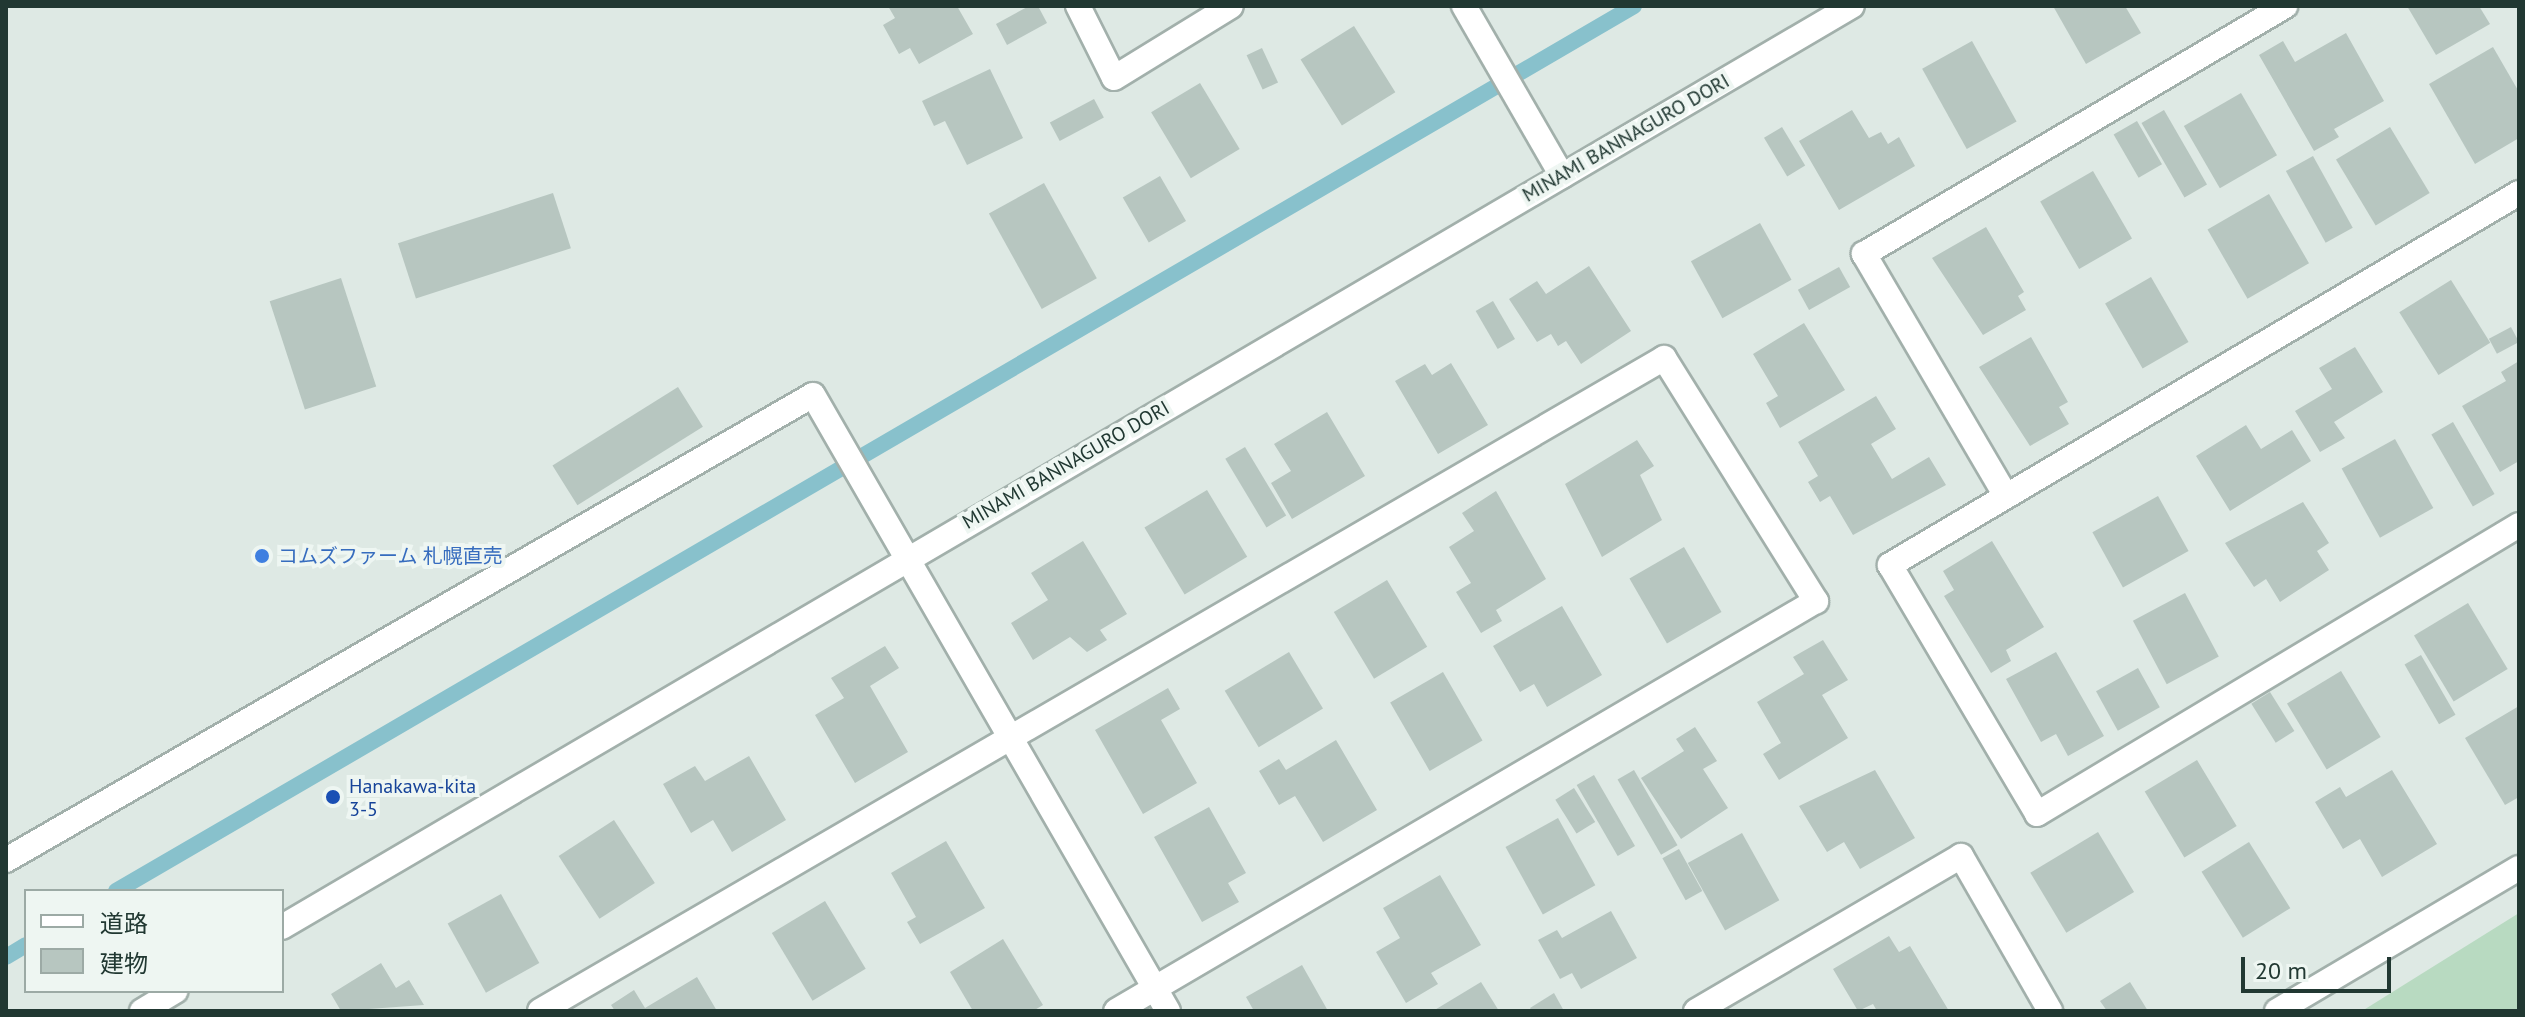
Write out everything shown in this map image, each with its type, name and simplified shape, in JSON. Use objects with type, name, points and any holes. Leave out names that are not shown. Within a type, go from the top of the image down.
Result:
[{"type":"street","points":[[1078,6],[1114,78],[1231,6]]},
{"type":"street","points":[[1464,6],[1523,117],[1562,176]]},
{"type":"street","name":"MINAMI BANNAGURO DORI","points":[[284,926],[1852,6]]},
{"type":"street","points":[[2006,496],[1864,254],[2285,6]]},
{"type":"street","points":[[2519,193],[1890,565],[2037,814],[2519,525]]},
{"type":"street","points":[[540,1011],[1009,733],[1664,358],[1816,601],[1116,1011]]},
{"type":"street","points":[[6,860],[813,395],[835,423],[908,558],[1168,1011]]},
{"type":"street","points":[[1696,1011],[1961,856],[2050,1011]]},
{"type":"street","points":[[2277,1011],[2519,868]]},
{"type":"street","points":[[142,1011],[172,993]]},
{"type":"green space","points":[[2519,913],[2519,1011],[2362,1011]]},
{"type":"building","points":[[888,6],[957,6],[973,34],[919,64],[910,48],[899,54],[883,25],[895,18]]},
{"type":"building","points":[[1029,6],[1038,6],[1047,23],[1007,45],[996,24]]},
{"type":"building","points":[[2053,6],[2125,6],[2141,33],[2086,64]]},
{"type":"building","points":[[2407,6],[2479,6],[2490,24],[2436,55]]},
{"type":"building","points":[[1354,26],[1395,92],[1342,126],[1301,59]]},
{"type":"building","points":[[2346,33],[2384,101],[2334,129],[2339,137],[2314,151],[2259,55],[2283,41],[2295,62]]},
{"type":"building","points":[[1972,41],[2017,121],[1967,149],[1922,69]]},
{"type":"building","points":[[2493,47],[2519,92],[2519,138],[2475,164],[2429,84]]},
{"type":"building","points":[[1262,48],[1278,82],[1263,90],[1247,55]]},
{"type":"building","points":[[990,69],[1023,138],[967,165],[945,121],[934,126],[922,101]]},
{"type":"building","points":[[1200,83],[1240,149],[1191,178],[1151,112]]},
{"type":"building","points":[[2241,93],[2277,155],[2220,188],[2184,126]]},
{"type":"building","points":[[1094,99],[1104,118],[1060,141],[1050,122]]},
{"type":"building","points":[[1852,110],[1869,138],[1881,132],[1888,144],[1899,137],[1915,166],[1839,210],[1799,141]]},
{"type":"building","points":[[2164,110],[2207,184],[2184,197],[2141,123]]},
{"type":"building","points":[[2137,121],[2162,164],[2139,178],[2114,134]]},
{"type":"building","points":[[1782,127],[1805,166],[1787,176],[1764,138]]},
{"type":"building","points":[[2390,127],[2430,193],[2376,225],[2336,159]]},
{"type":"building","points":[[2313,156],[2353,228],[2326,243],[2286,171]]},
{"type":"building","points":[[2093,171],[2132,239],[2079,269],[2040,202]]},
{"type":"building","points":[[1160,176],[1186,221],[1149,243],[1123,198]]},
{"type":"building","points":[[1044,183],[1097,278],[1042,309],[989,214]]},
{"type":"building","points":[[553,193],[571,248],[416,299],[398,243]]},
{"type":"building","points":[[2269,194],[2309,263],[2248,299],[2208,230]]},
{"type":"building","points":[[1760,223],[1792,280],[1722,318],[1691,261]]},
{"type":"building","points":[[1986,227],[2024,292],[2018,296],[2026,310],[1983,335],[1932,258]]},
{"type":"building","points":[[1589,266],[1631,331],[1581,364],[1566,341],[1558,346],[1551,334],[1537,342],[1509,299],[1537,281],[1546,294]]},
{"type":"building","points":[[1839,267],[1850,287],[1809,310],[1798,290]]},
{"type":"building","points":[[2151,277],[2188,342],[2143,368],[2105,304]]},
{"type":"building","points":[[341,278],[376,386],[305,410],[270,301]]},
{"type":"building","points":[[2451,280],[2490,343],[2438,375],[2399,312]]},
{"type":"building","points":[[1493,301],[1515,339],[1498,349],[1476,311]]},
{"type":"building","points":[[1804,323],[1845,390],[1780,428],[1766,403],[1778,396],[1753,354]]},
{"type":"building","points":[[2511,327],[2519,342],[2497,354],[2489,339]]},
{"type":"building","points":[[2031,337],[2068,402],[2059,407],[2069,424],[2030,446],[1979,367]]},
{"type":"building","points":[[2355,347],[2383,392],[2334,422],[2345,438],[2320,452],[2295,411],[2332,389],[2319,368]]},
{"type":"building","points":[[2519,361],[2519,461],[2500,472],[2462,406],[2506,381],[2501,372]]},
{"type":"building","points":[[1451,363],[1488,425],[1438,454],[1395,381],[1425,364],[1432,375]]},
{"type":"building","points":[[678,387],[703,427],[577,505],[552,465]]},
{"type":"building","points":[[1876,396],[1896,429],[1871,444],[1892,479],[1929,457],[1946,485],[1853,535],[1830,496],[1820,502],[1808,482],[1818,476],[1798,442]]},
{"type":"building","points":[[1327,412],[1365,476],[1292,519],[1271,483],[1291,471],[1274,444]]},
{"type":"building","points":[[2453,422],[2494,494],[2473,506],[2431,434]]},
{"type":"building","points":[[2246,425],[2261,449],[2292,430],[2311,461],[2230,511],[2196,456]]},
{"type":"building","points":[[2395,439],[2433,508],[2380,538],[2342,469]]},
{"type":"building","points":[[1637,440],[1654,466],[1640,475],[1662,520],[1602,557],[1565,484]]},
{"type":"building","points":[[1245,447],[1286,516],[1266,527],[1225,459]]},
{"type":"building","points":[[1207,490],[1247,557],[1185,594],[1144,528]]},
{"type":"building","points":[[1496,491],[1546,579],[1496,610],[1502,621],[1481,633],[1456,592],[1471,583],[1449,547],[1474,531],[1462,513]]},
{"type":"building","points":[[2158,496],[2189,551],[2123,587],[2092,532]]},
{"type":"building","points":[[2303,502],[2329,543],[2317,551],[2329,570],[2280,602],[2266,579],[2254,587],[2225,543]]},
{"type":"building","points":[[1083,541],[1127,614],[1100,630],[1107,640],[1087,652],[1070,637],[1033,660],[1011,623],[1048,600],[1031,573]]},
{"type":"building","points":[[1992,541],[2044,627],[2006,650],[2011,661],[1991,673],[1944,596],[1954,590],[1943,571]]},
{"type":"building","points":[[1684,547],[1722,612],[1667,643],[1629,578]]},
{"type":"building","points":[[1387,580],[1427,647],[1374,679],[1334,612]]},
{"type":"building","points":[[2185,593],[2219,657],[2167,684],[2133,621]]},
{"type":"building","points":[[2468,603],[2508,669],[2454,701],[2414,635]]},
{"type":"building","points":[[1562,606],[1602,675],[1547,707],[1534,684],[1520,692],[1493,646]]},
{"type":"building","points":[[1823,640],[1848,680],[1822,695],[1848,738],[1779,780],[1763,754],[1781,743],[1757,702],[1804,674],[1793,657]]},
{"type":"building","points":[[885,646],[899,668],[870,686],[908,752],[855,783],[815,715],[844,698],[831,678]]},
{"type":"building","points":[[1289,652],[1323,709],[1259,747],[1225,691]]},
{"type":"building","points":[[2056,652],[2104,736],[2068,756],[2056,734],[2041,742],[2006,679]]},
{"type":"building","points":[[2421,655],[2456,715],[2439,724],[2405,664]]},
{"type":"building","points":[[2138,668],[2160,707],[2118,731],[2096,691]]},
{"type":"building","points":[[2341,671],[2381,737],[2327,769],[2287,703]]},
{"type":"building","points":[[1443,672],[1482,740],[1430,771],[1390,702]]},
{"type":"building","points":[[1168,688],[1180,709],[1161,720],[1197,783],[1143,814],[1095,730]]},
{"type":"building","points":[[2270,692],[2294,731],[2276,743],[2251,704]]},
{"type":"building","points":[[2519,706],[2519,797],[2505,805],[2465,738]]},
{"type":"building","points":[[1695,727],[1717,761],[1703,769],[1728,808],[1681,839],[1641,778],[1684,751],[1676,739]]},
{"type":"building","points":[[1336,740],[1377,810],[1323,842],[1295,796],[1279,805],[1259,771],[1279,759],[1286,770]]},
{"type":"building","points":[[749,756],[786,820],[732,852],[713,820],[691,833],[663,784],[695,766],[705,781]]},
{"type":"building","points":[[2197,760],[2237,826],[2184,857],[2145,791]]},
{"type":"building","points":[[1634,770],[1678,845],[1661,855],[1618,780]]},
{"type":"building","points":[[1875,770],[1915,838],[1860,869],[1844,842],[1827,852],[1799,806]]},
{"type":"building","points":[[2392,770],[2437,844],[2382,877],[2360,839],[2343,849],[2315,802],[2340,787],[2346,797]]},
{"type":"building","points":[[1594,775],[1635,846],[1618,856],[1577,785]]},
{"type":"building","points":[[1574,788],[1595,822],[1577,834],[1555,800]]},
{"type":"building","points":[[1209,807],[1246,873],[1228,883],[1239,902],[1202,922],[1154,837]]},
{"type":"building","points":[[1558,818],[1595,885],[1543,914],[1506,847]]},
{"type":"building","points":[[614,820],[655,883],[599,919],[559,856]]},
{"type":"building","points":[[2098,832],[2134,892],[2066,933],[2030,873]]},
{"type":"building","points":[[1742,833],[1779,900],[1725,930],[1688,863]]},
{"type":"building","points":[[946,841],[985,908],[920,944],[907,922],[916,917],[891,873]]},
{"type":"building","points":[[2249,842],[2290,908],[2243,938],[2202,872]]},
{"type":"building","points":[[1679,849],[1702,891],[1686,900],[1662,858]]},
{"type":"building","points":[[1440,875],[1481,945],[1431,973],[1438,984],[1406,1003],[1376,952],[1400,938],[1383,908]]},
{"type":"building","points":[[501,894],[539,963],[486,993],[448,924]]},
{"type":"building","points":[[825,901],[866,969],[813,1001],[772,933]]},
{"type":"building","points":[[1611,911],[1637,958],[1581,989],[1572,973],[1560,979],[1538,940],[1557,930],[1562,938]]},
{"type":"building","points":[[1889,936],[1899,952],[1910,946],[1949,1011],[1877,1011],[1873,1004],[1858,1011],[1833,969]]},
{"type":"building","points":[[1003,939],[1043,1005],[1033,1011],[973,1011],[950,972]]},
{"type":"building","points":[[381,963],[396,988],[409,980],[424,1005],[341,1011],[331,994]]},
{"type":"building","points":[[1302,965],[1328,1011],[1254,1011],[1246,997]]},
{"type":"building","points":[[697,977],[717,1011],[615,1011],[611,1005],[634,990],[645,1008]]},
{"type":"building","points":[[1481,982],[1499,1011],[1433,1011]]},
{"type":"building","points":[[2130,982],[2148,1011],[2107,1011],[2100,1001]]},
{"type":"building","points":[[1554,993],[1564,1011],[1532,1011],[1530,1008]]},
{"type":"waterway","points":[[119,889],[1634,6]]},
{"type":"waterway","points":[[6,957],[24,946]]},
{"type":"place","name":"コムズファーム 札幌直売","points":[[262,556]]},
{"type":"place","name":"Hanakawa-kita 3-5","points":[[333,797]]}]
